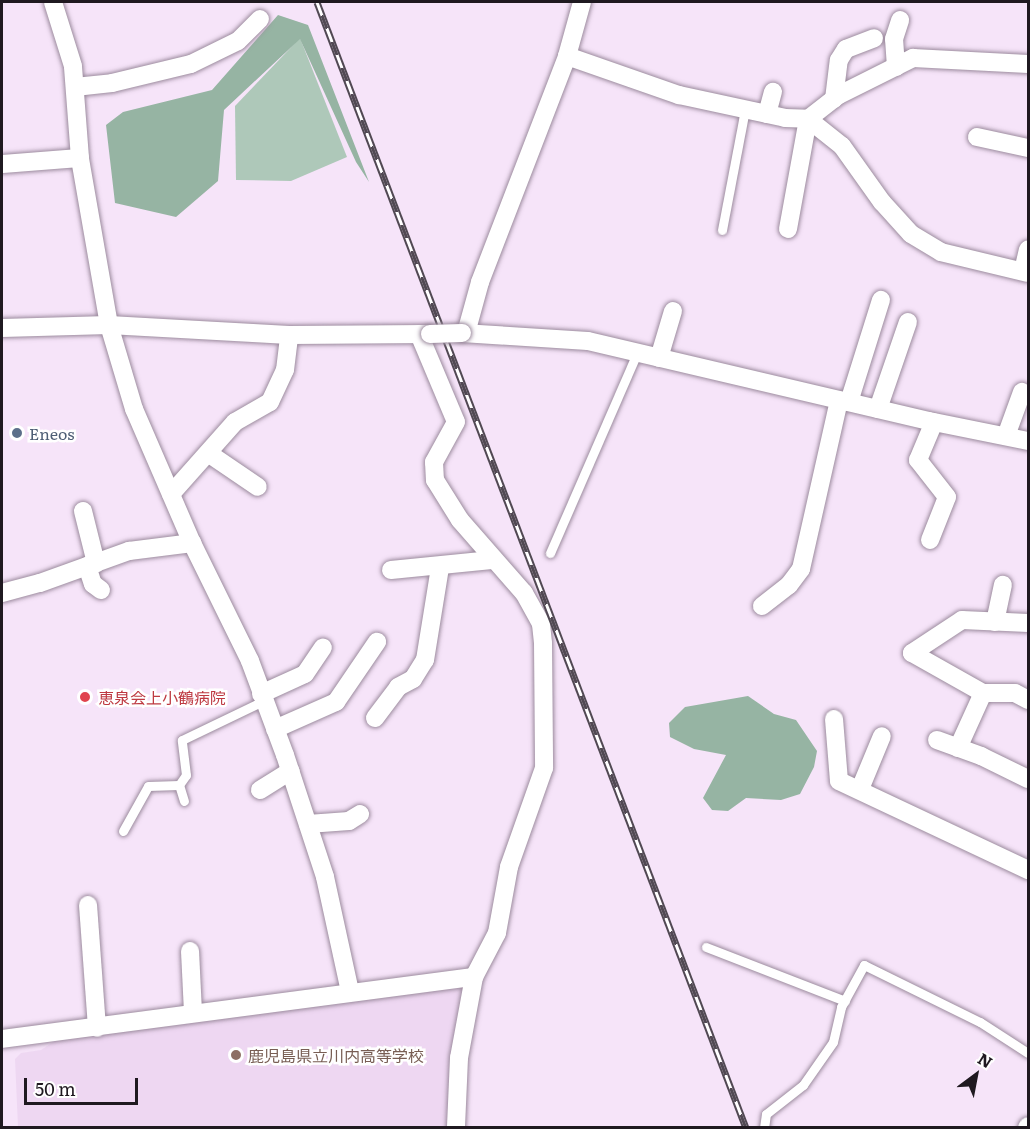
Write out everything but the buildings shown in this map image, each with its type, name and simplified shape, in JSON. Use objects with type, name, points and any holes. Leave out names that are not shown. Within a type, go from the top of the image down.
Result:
[{"type":"street","points":[[53,2],[73,66],[80,158],[109,325],[134,409],[192,543],[250,661],[291,771],[325,877],[350,992]]},
{"type":"street","points":[[464,333],[480,282],[567,57],[582,2]]},
{"type":"street","points":[[75,87],[112,83],[191,64],[238,41],[260,19]]},
{"type":"street","points":[[897,67],[894,39],[900,20]]},
{"type":"street","points":[[834,99],[839,60],[846,49],[874,38]]},
{"type":"street","points":[[567,57],[679,95],[767,114],[808,119],[842,146],[882,202],[912,234],[941,252],[1026,272],[1029,250]]},
{"type":"street","points":[[788,229],[808,119],[834,99],[913,58],[1029,64]]},
{"type":"street","points":[[767,114],[773,92]]},
{"type":"street","points":[[976,137],[1029,148]]},
{"type":"street","points":[[2,164],[80,158]]},
{"type":"street","points":[[762,606],[789,585],[801,569],[844,401],[881,300]]},
{"type":"street","points":[[659,358],[673,311]]},
{"type":"street","points":[[878,409],[908,322]]},
{"type":"street","points":[[2,328],[109,325],[289,335],[464,333],[588,341],[934,422],[1029,441]]},
{"type":"street","points":[[425,334],[456,422],[434,462],[435,480],[460,520],[492,560],[524,593],[541,624],[546,750],[544,768],[509,867],[497,933],[474,976],[459,1058],[456,1128]]},
{"type":"street","points":[[171,494],[235,422],[270,402],[285,370],[289,335]]},
{"type":"street","points":[[1006,436],[1022,392]]},
{"type":"street","points":[[930,540],[947,497],[918,460],[934,422]]},
{"type":"street","points":[[208,453],[258,487]]},
{"type":"street","points":[[942,491],[960,496]]},
{"type":"street","points":[[83,511],[93,584],[100,590]]},
{"type":"street","points":[[2,592],[92,565],[129,551],[192,543]]},
{"type":"street","points":[[391,570],[440,567],[492,560]]},
{"type":"street","points":[[375,718],[399,687],[412,680],[425,660],[440,567]]},
{"type":"street","points":[[995,622],[1003,585]]},
{"type":"street","points":[[1029,623],[962,620],[912,652],[983,693],[1015,693],[1029,699]]},
{"type":"street","points":[[274,729],[336,702],[377,642]]},
{"type":"street","points":[[262,698],[305,674],[323,647]]},
{"type":"street","points":[[958,748],[983,693]]},
{"type":"street","points":[[834,719],[839,781],[1029,870]]},
{"type":"street","points":[[860,789],[882,736]]},
{"type":"street","points":[[937,740],[1029,779]]},
{"type":"street","points":[[260,790],[291,771]]},
{"type":"street","points":[[308,824],[349,821],[360,814]]},
{"type":"street","points":[[88,905],[97,1028]]},
{"type":"street","points":[[190,951],[193,1013]]},
{"type":"street","points":[[2,1039],[474,976]]},
{"type":"lane","points":[[722,230],[745,109]]},
{"type":"lane","points":[[550,553],[637,353]]},
{"type":"lane","points":[[183,801],[179,785],[186,775],[182,740],[262,698]]},
{"type":"lane","points":[[123,831],[148,786],[179,785]]},
{"type":"lane","points":[[706,946],[845,1001]]},
{"type":"lane","points":[[764,1128],[766,1114],[803,1085],[833,1042],[845,1001],[864,965],[981,1022],[1029,1053]]},
{"type":"shaded area","name":"鹿児島県立川内高等学校","points":[[459,984],[466,996],[451,1127],[18,1127],[15,1059],[21,1053],[41,1050],[59,1038]]},
{"type":"green space","points":[[278,15],[308,25],[369,182],[356,162],[300,39],[224,110],[218,181],[176,217],[115,203],[106,125],[123,112],[212,90]]},
{"type":"green space","points":[[300,38],[347,157],[291,181],[236,180],[235,106]]},
{"type":"green space","points":[[748,696],[774,714],[796,720],[817,751],[814,767],[800,794],[781,800],[746,798],[728,811],[712,810],[703,798],[726,755],[694,749],[670,737],[669,723],[685,707]]},
{"type":"railway","points":[[317,2],[746,1128]]},
{"type":"place","name":"Eneos","points":[[17,433]]},
{"type":"place","name":"恵泉会上小鶴病院","points":[[85,697]]},
{"type":"place","name":"鹿児島県立川内高等学校","points":[[236,1055]]}]
